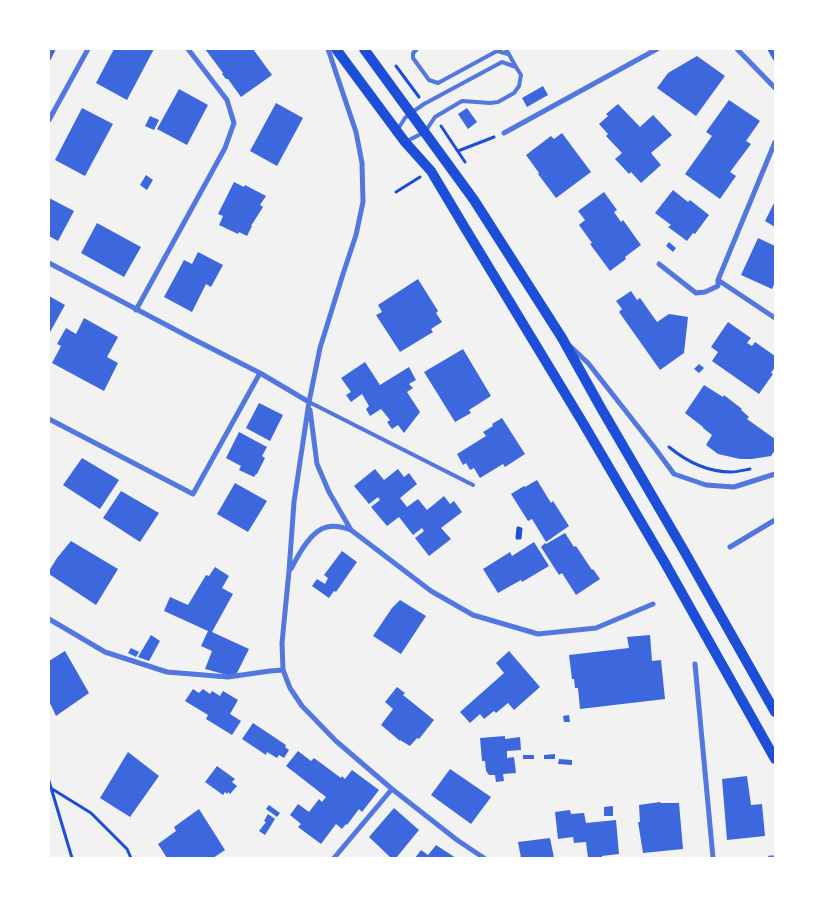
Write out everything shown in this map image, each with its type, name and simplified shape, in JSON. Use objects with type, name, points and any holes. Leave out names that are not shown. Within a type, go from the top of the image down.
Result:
[{"type":"main road","points":[[336,49],[405,142],[431,171],[665,563],[775,759]]},
{"type":"main road","points":[[364,49],[474,200],[562,338],[775,712]]},
{"type":"street","points":[[49,120],[88,49]]},
{"type":"street","points":[[136,310],[225,148],[234,123],[227,100],[188,49]]},
{"type":"street","points":[[328,49],[356,132],[362,163],[362,202],[356,235],[342,274],[320,348],[310,402],[294,502],[282,643],[283,670],[290,688],[302,706],[336,741],[392,789],[457,840],[484,858]]},
{"type":"street","points":[[504,133],[657,49]]},
{"type":"street","points":[[737,49],[775,88]]},
{"type":"street","points":[[658,264],[696,293],[705,292],[718,286],[718,280],[775,142]]},
{"type":"street","points":[[49,263],[260,373],[310,402]]},
{"type":"street","points":[[718,280],[775,318]]},
{"type":"street","points":[[562,338],[588,364],[674,474],[706,485],[734,487],[775,474]]},
{"type":"street","points":[[49,419],[192,494],[260,373]]},
{"type":"street","points":[[310,402],[316,464],[329,492],[351,530]]},
{"type":"street","points":[[730,547],[775,520]]},
{"type":"street","points":[[289,571],[301,549],[313,535],[326,527],[338,526],[351,530],[432,591],[474,615],[538,634],[596,628],[652,604]]},
{"type":"street","points":[[49,619],[105,652],[167,672],[228,677],[283,670]]},
{"type":"street","points":[[695,664],[713,858]]},
{"type":"street","points":[[334,858],[392,789]]},
{"type":"street","points":[[770,858],[775,858]]},
{"type":"lane","points":[[417,49],[412,51],[413,58],[429,80],[438,83],[498,51],[508,54]]},
{"type":"lane","points":[[405,142],[425,132],[435,117],[462,101],[498,102],[514,92],[519,86],[521,76],[506,49]]},
{"type":"lane","points":[[397,131],[405,118],[424,104],[502,62],[516,67]]},
{"type":"lane","points":[[310,402],[473,485]]},
{"type":"path","points":[[394,64],[424,104]]},
{"type":"path","points":[[435,117],[468,167]]},
{"type":"path","points":[[665,444],[680,456],[703,468],[731,472],[756,467]]},
{"type":"path","points":[[49,781],[72,858]]},
{"type":"path","points":[[50,788],[91,813],[127,849],[131,858]]},
{"type":"building","points":[[49,49],[56,49],[49,63]]},
{"type":"building","points":[[114,49],[154,49],[127,100],[96,83]]},
{"type":"building","points":[[205,49],[253,49],[272,75],[241,97]]},
{"type":"building","points":[[767,49],[775,49],[775,63]]},
{"type":"building","points":[[697,56],[725,76],[696,116],[657,88],[668,73]]},
{"type":"building","points":[[543,86],[548,95],[527,107],[522,98]]},
{"type":"building","points":[[179,89],[208,105],[187,145],[157,129]]},
{"type":"building","points":[[729,100],[760,121],[746,141],[751,144],[730,172],[736,176],[720,199],[685,174],[712,136],[706,132]]},
{"type":"building","points":[[276,103],[303,118],[277,166],[250,151]]},
{"type":"building","points":[[618,104],[640,127],[653,115],[672,135],[651,153],[661,165],[641,183],[631,172],[629,174],[615,159],[622,153],[606,136],[608,134],[599,124],[608,116],[606,114]]},
{"type":"building","points":[[82,108],[113,124],[85,176],[55,160]]},
{"type":"building","points":[[467,108],[477,122],[468,129],[458,114]]},
{"type":"building","points":[[150,116],[159,120],[154,130],[145,126]]},
{"type":"building","points":[[562,133],[591,172],[556,198],[526,155],[551,136],[554,139]]},
{"type":"building","points":[[146,175],[153,180],[147,190],[140,185]]},
{"type":"building","points":[[234,182],[244,187],[245,185],[266,196],[260,205],[263,207],[247,236],[219,225],[223,216],[218,214]]},
{"type":"building","points":[[673,190],[709,215],[695,234],[693,233],[687,241],[668,227],[671,225],[655,213]]},
{"type":"building","points":[[604,192],[617,210],[614,212],[621,222],[623,220],[641,245],[610,271],[579,225],[585,220],[578,211]]},
{"type":"building","points":[[49,198],[74,211],[58,241],[49,236]]},
{"type":"building","points":[[775,201],[775,227],[765,221]]},
{"type":"building","points":[[97,223],[141,247],[124,277],[81,253]]},
{"type":"building","points":[[758,238],[775,246],[775,282],[772,289],[741,275]]},
{"type":"building","points":[[669,242],[676,248],[673,252],[666,246]]},
{"type":"building","points":[[198,252],[223,265],[211,287],[206,284],[192,312],[164,297],[184,260],[192,264]]},
{"type":"building","points":[[418,279],[438,311],[436,313],[442,322],[431,329],[433,332],[400,352],[376,315],[382,312],[378,305]]},
{"type":"building","points":[[631,291],[637,300],[640,298],[657,322],[669,314],[688,317],[684,353],[660,370],[619,312],[622,309],[616,301]]},
{"type":"building","points":[[49,296],[65,305],[49,334]]},
{"type":"building","points":[[84,318],[118,337],[107,357],[118,363],[104,391],[52,363],[61,346],[57,344],[66,328],[76,334]]},
{"type":"building","points":[[728,322],[751,338],[747,343],[752,346],[755,342],[775,356],[775,367],[771,373],[773,374],[759,394],[712,361],[718,352],[711,347]]},
{"type":"building","points":[[463,349],[491,396],[469,410],[471,413],[455,422],[424,372]]},
{"type":"building","points":[[365,362],[380,385],[409,367],[416,380],[409,384],[413,388],[407,392],[420,412],[404,433],[398,425],[392,429],[387,422],[390,420],[381,409],[370,416],[366,409],[369,406],[362,394],[351,402],[346,395],[351,392],[341,378]]},
{"type":"building","points":[[699,364],[704,368],[699,373],[694,369]]},
{"type":"building","points":[[704,385],[723,397],[724,395],[742,409],[749,417],[747,419],[775,439],[775,450],[771,456],[740,459],[718,454],[706,445],[712,435],[685,413]]},
{"type":"building","points":[[259,403],[283,415],[270,441],[246,428]]},
{"type":"building","points":[[502,418],[525,454],[505,467],[503,464],[480,478],[474,468],[470,470],[466,463],[463,465],[457,454],[486,436],[483,432]]},
{"type":"building","points":[[239,432],[267,447],[262,456],[265,458],[254,477],[239,470],[241,466],[226,458]]},
{"type":"building","points":[[82,458],[119,480],[100,509],[63,485]]},
{"type":"building","points":[[375,469],[384,480],[398,469],[404,477],[409,473],[417,484],[400,498],[407,507],[418,499],[427,510],[444,496],[450,504],[454,501],[462,512],[441,528],[451,539],[429,556],[415,538],[424,531],[422,528],[413,535],[399,517],[387,526],[371,507],[380,500],[378,497],[369,504],[354,486]]},
{"type":"building","points":[[537,480],[551,503],[553,501],[569,526],[546,542],[532,519],[528,521],[511,494]]},
{"type":"building","points":[[235,483],[267,501],[248,532],[217,514]]},
{"type":"building","points":[[121,491],[159,513],[140,542],[103,518]]},
{"type":"building","points":[[565,533],[600,579],[576,595],[562,573],[559,575],[541,547]]},
{"type":"building","points":[[71,541],[118,569],[96,605],[49,574],[57,558]]},
{"type":"building","points":[[534,542],[549,566],[522,582],[521,580],[498,593],[483,569],[510,552],[512,556]]},
{"type":"building","points":[[342,551],[357,562],[336,592],[334,591],[329,598],[312,586],[317,579],[325,584],[328,578],[324,575]]},
{"type":"building","points":[[215,567],[229,576],[222,588],[233,594],[212,632],[249,649],[237,673],[231,676],[205,669],[212,651],[201,646],[208,631],[164,611],[170,597],[188,605],[206,575],[209,576]]},
{"type":"building","points":[[400,600],[426,616],[401,654],[373,636],[392,608]]},
{"type":"building","points":[[151,635],[160,641],[149,661],[138,657]]},
{"type":"building","points":[[650,635],[652,661],[661,660],[665,699],[580,709],[578,688],[575,688],[574,679],[572,679],[569,655],[629,648],[627,637]]},
{"type":"building","points":[[131,648],[139,652],[136,657],[128,653]]},
{"type":"building","points":[[65,651],[89,693],[56,716],[49,701],[49,661]]},
{"type":"building","points":[[509,651],[540,687],[514,710],[508,703],[496,713],[494,711],[484,719],[480,714],[470,723],[460,712],[504,673],[496,663]]},
{"type":"building","points":[[397,687],[405,693],[403,695],[434,720],[419,739],[417,738],[410,746],[400,741],[381,725],[393,709],[385,702]]},
{"type":"building","points":[[193,689],[199,693],[203,689],[210,694],[212,691],[220,696],[223,691],[238,700],[230,714],[241,721],[232,735],[206,719],[208,715],[185,701]]},
{"type":"building","points":[[569,715],[570,722],[564,722],[563,716]]},
{"type":"building","points":[[253,723],[286,745],[285,747],[289,750],[284,758],[279,755],[277,758],[267,752],[266,755],[242,739]]},
{"type":"building","points":[[505,736],[505,739],[520,737],[521,750],[507,751],[507,758],[514,757],[516,773],[503,774],[504,781],[496,782],[495,775],[489,775],[486,771],[485,761],[482,761],[480,738]]},
{"type":"building","points":[[298,751],[311,761],[314,758],[341,778],[342,776],[345,779],[352,770],[379,790],[362,812],[359,809],[342,829],[336,824],[321,844],[298,827],[301,824],[290,815],[298,804],[309,812],[319,799],[322,802],[326,797],[286,766]]},
{"type":"building","points":[[128,752],[159,776],[130,817],[100,798]]},
{"type":"building","points":[[555,754],[555,759],[544,759],[544,755]]},
{"type":"building","points":[[523,755],[534,755],[534,759],[523,759]]},
{"type":"building","points":[[559,759],[572,760],[572,765],[558,764]]},
{"type":"building","points":[[217,766],[235,779],[232,782],[237,786],[230,794],[225,792],[223,795],[205,782]]},
{"type":"building","points":[[450,769],[491,797],[471,824],[431,795]]},
{"type":"building","points":[[747,776],[751,805],[762,804],[765,836],[727,840],[722,779]]},
{"type":"building","points":[[660,802],[679,803],[683,849],[643,853],[638,822],[640,822],[639,805]]},
{"type":"building","points":[[269,805],[280,813],[277,817],[266,809]]},
{"type":"building","points":[[613,806],[613,816],[604,816],[604,807]]},
{"type":"building","points":[[394,808],[419,830],[396,858],[391,858],[369,837]]},
{"type":"building","points":[[199,809],[225,850],[213,858],[167,858],[158,844],[176,831],[174,827]]},
{"type":"building","points":[[570,810],[571,814],[584,813],[586,823],[616,820],[619,854],[602,856],[602,858],[588,858],[586,842],[574,843],[573,837],[558,839],[555,812]]},
{"type":"building","points":[[268,814],[275,819],[265,835],[259,831],[266,822],[264,821]]},
{"type":"building","points":[[550,838],[554,858],[521,858],[518,842]]},
{"type":"building","points":[[436,845],[456,858],[415,858],[421,850],[428,855]]}]
